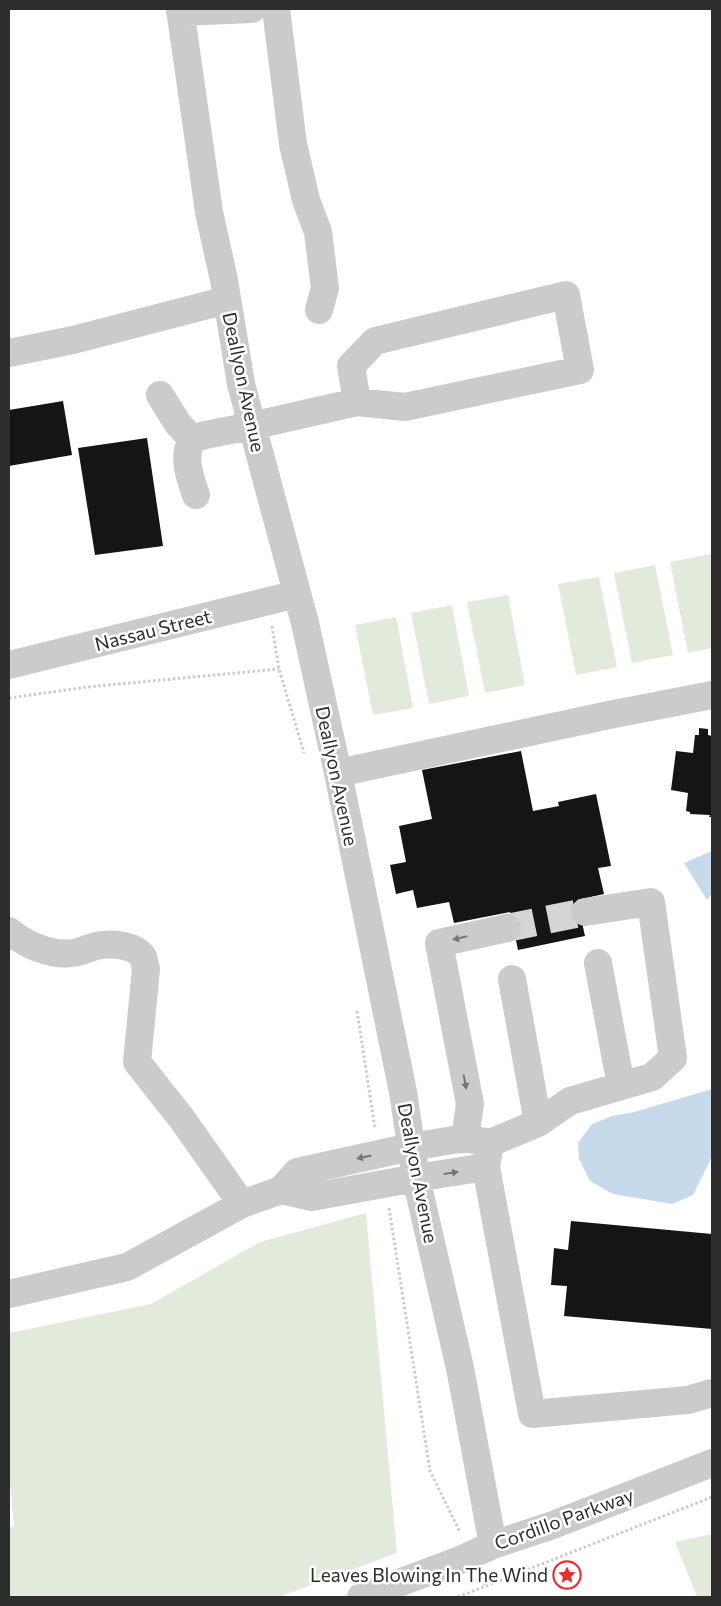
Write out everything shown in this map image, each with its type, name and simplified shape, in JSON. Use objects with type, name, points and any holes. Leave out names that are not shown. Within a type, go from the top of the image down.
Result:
[{"type":"street","points":[[180,10],[252,9]]},
{"type":"street","points":[[276,9],[293,144],[306,200],[318,232],[325,288],[319,310]]},
{"type":"street","name":"Deallyon Avenue","points":[[180,10],[209,212],[227,300],[241,384],[305,623],[338,773],[402,1092],[416,1178],[460,1368],[482,1550]]},
{"type":"street","points":[[196,495],[187,467],[188,447],[192,439],[357,402],[405,406],[580,370],[566,295],[375,341],[352,366],[357,402]]},
{"type":"street","points":[[9,353],[74,340],[227,300]]},
{"type":"street","points":[[160,395],[178,424],[192,439]]},
{"type":"street","name":"Nassau Street","points":[[9,665],[297,594]]},
{"type":"street","points":[[338,773],[712,695]]},
{"type":"street","points":[[281,1190],[312,1198],[416,1178],[538,1123],[570,1101],[652,1077],[673,1058],[651,902],[585,912]]},
{"type":"street","points":[[507,928],[439,943],[532,1414],[688,1400],[712,1392]]},
{"type":"street","points":[[9,931],[20,940],[51,952],[73,953],[96,946],[113,944],[133,950],[143,958],[146,969],[137,1062],[182,1119],[242,1204]]},
{"type":"street","points":[[598,963],[620,1086]]},
{"type":"street","points":[[512,980],[538,1123]]},
{"type":"street","points":[[9,1294],[127,1267],[242,1204],[281,1190],[297,1172],[411,1147],[480,1149]]},
{"type":"street","name":"Cordillo Parkway","points":[[361,1597],[712,1463]]},
{"type":"path","points":[[268,601],[279,669],[306,758]]},
{"type":"path","points":[[9,698],[87,688],[279,669]]},
{"type":"path","points":[[356,1010],[380,1154]]},
{"type":"path","points":[[385,1184],[430,1471],[482,1550],[485,1586]]},
{"type":"path","points":[[458,1597],[712,1497]]},
{"type":"green space","points":[[711,554],[712,648],[688,653],[670,562]]},
{"type":"green space","points":[[655,565],[673,655],[632,663],[614,573]]},
{"type":"green space","points":[[599,577],[617,667],[576,675],[558,584]]},
{"type":"green space","points":[[508,595],[525,685],[485,693],[467,602]]},
{"type":"green space","points":[[452,605],[469,696],[429,704],[411,613]]},
{"type":"green space","points":[[396,617],[413,708],[373,715],[355,625]]},
{"type":"green space","points":[[366,1213],[397,1553],[279,1597],[9,1597],[9,1528],[14,1526],[9,1474],[9,1333],[151,1304],[260,1242]]},
{"type":"green space","points":[[712,1534],[712,1597],[697,1597],[675,1542]]},
{"type":"water","points":[[712,851],[712,894],[707,900],[684,863]]},
{"type":"water","points":[[712,1089],[712,1152],[710,1161],[693,1195],[672,1204],[613,1194],[590,1181],[579,1159],[578,1143],[592,1124],[612,1116],[634,1112]]},
{"type":"building","points":[[63,401],[72,455],[9,466],[9,410]]},
{"type":"building","points":[[147,438],[163,546],[95,555],[78,448]]},
{"type":"building","points":[[699,728],[708,729],[708,735],[712,736],[712,817],[709,817],[710,815],[690,814],[690,812],[686,811],[688,793],[671,790],[676,751],[693,753],[695,735],[699,735]]},
{"type":"building","points":[[521,751],[533,811],[559,806],[558,802],[596,794],[611,866],[598,868],[604,894],[577,900],[585,936],[518,950],[510,912],[454,923],[449,902],[417,908],[413,890],[396,894],[390,865],[406,862],[399,826],[432,819],[422,770]]},
{"type":"building","points":[[571,1221],[712,1234],[712,1329],[564,1316],[567,1286],[551,1285],[554,1248],[568,1250]]},
{"type":"tunnel","points":[[507,928],[585,912]]},
{"type":"place","name":"Leaves Blowing In The Wind","points":[[567,1575]]}]
